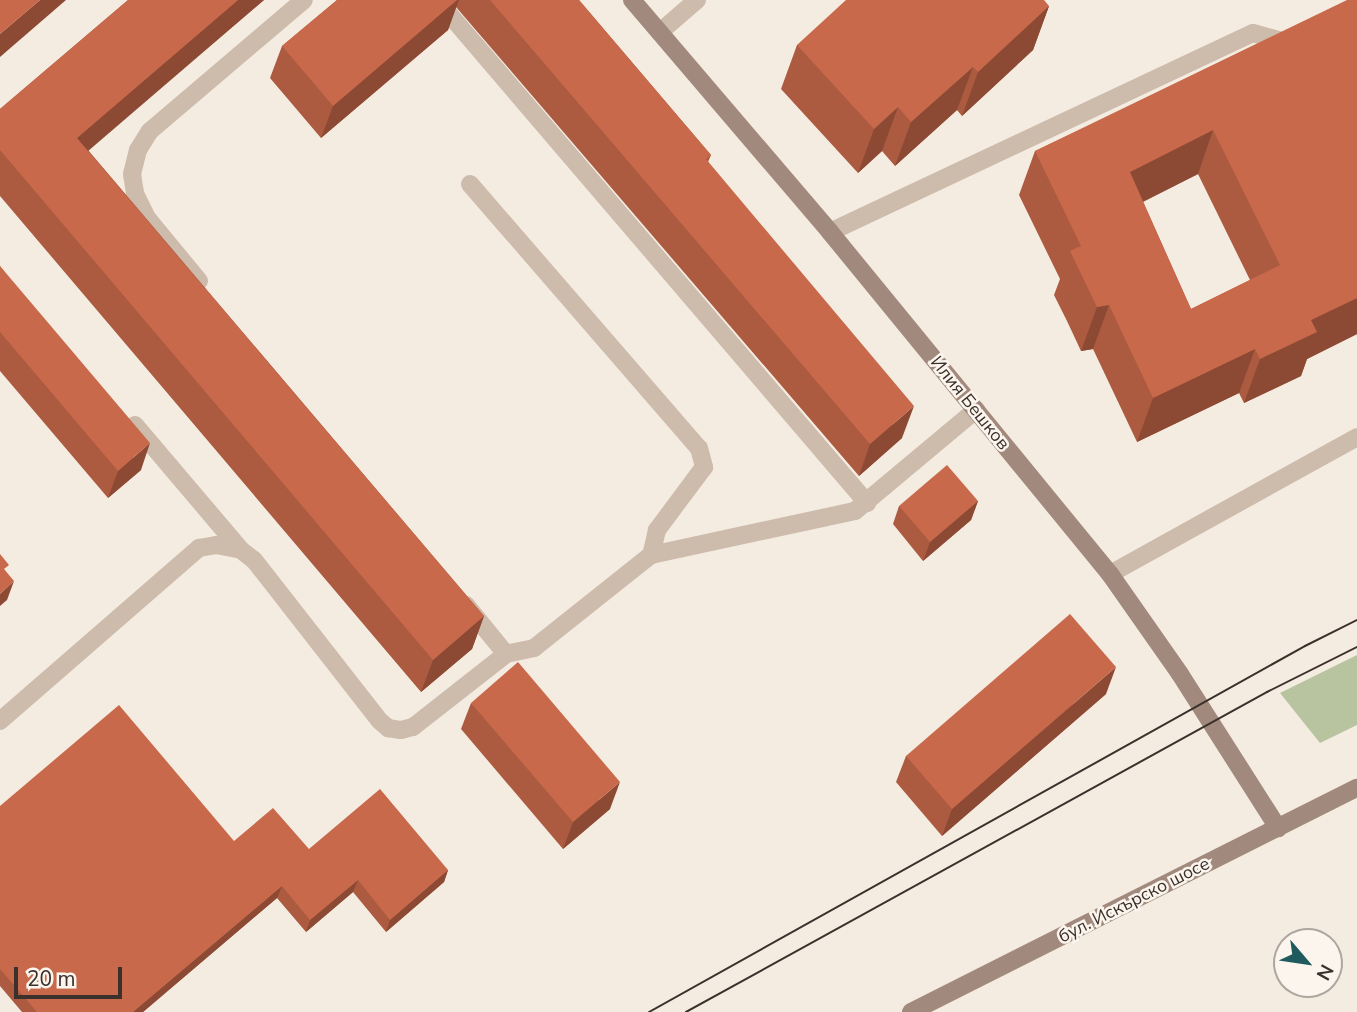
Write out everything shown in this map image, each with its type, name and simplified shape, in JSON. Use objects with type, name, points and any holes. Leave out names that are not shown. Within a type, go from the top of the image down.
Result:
[{"type":"street","points":[[208,293],[147,218],[135,193],[132,174],[138,149],[150,131],[304,0]]},
{"type":"street","points":[[437,0],[867,503]]},
{"type":"street","name":"Илия Бешков","points":[[632,0],[830,232],[1110,574],[1180,674],[1278,828]]},
{"type":"street","points":[[660,32],[697,0]]},
{"type":"street","points":[[830,232],[1253,33],[1294,44],[1307,39]]},
{"type":"street","points":[[470,184],[699,448],[704,467],[657,530],[651,555]]},
{"type":"street","points":[[125,414],[241,550],[254,560],[380,721],[388,728],[401,730],[413,727],[506,654],[534,648],[651,555],[837,516],[867,503],[976,410]]},
{"type":"street","points":[[1110,574],[1357,437]]},
{"type":"street","points":[[0,722],[199,548],[216,545],[241,550]]},
{"type":"street","points":[[453,590],[506,654]]},
{"type":"street","name":"бул. Искърско шосе","points":[[911,1012],[1357,788]]},
{"type":"green space","points":[[1357,655],[1357,725],[1320,743],[1280,693]]},
{"type":"building","points":[[0,0],[40,0],[0,34]]},
{"type":"building","points":[[128,0],[238,0],[77,138],[484,616],[433,660],[0,150],[0,109]]},
{"type":"building","points":[[337,0],[457,0],[333,106],[282,46]]},
{"type":"building","points":[[490,0],[579,0],[711,155],[706,159],[914,406],[870,444]]},
{"type":"building","points":[[846,0],[1044,0],[1049,6],[978,72],[973,67],[911,122],[898,107],[874,129],[797,45]]},
{"type":"building","points":[[1347,0],[1357,0],[1357,298],[1311,320],[1317,332],[1260,359],[1255,349],[1153,398],[1109,305],[1097,307],[1070,251],[1081,246],[1035,151]],"holes":[[[1213,130],[1280,265],[1191,309],[1130,172]]]},
{"type":"building","points":[[0,266],[150,443],[118,471],[0,332]]},
{"type":"building","points":[[947,465],[978,501],[930,542],[899,506]]},
{"type":"building","points":[[0,554],[9,565],[4,569],[14,581],[0,594]]},
{"type":"building","points":[[1070,614],[1116,667],[952,809],[906,756]]},
{"type":"building","points":[[518,662],[620,782],[573,822],[471,703]]},
{"type":"building","points":[[119,705],[234,841],[273,808],[309,849],[380,789],[448,870],[390,920],[358,880],[310,920],[282,886],[133,1012],[37,1012],[0,969],[0,806]]},
{"type":"tram line","points":[[649,1012],[1305,646],[1357,620]]},
{"type":"tram line","points":[[686,1012],[1267,692],[1357,647]]}]
